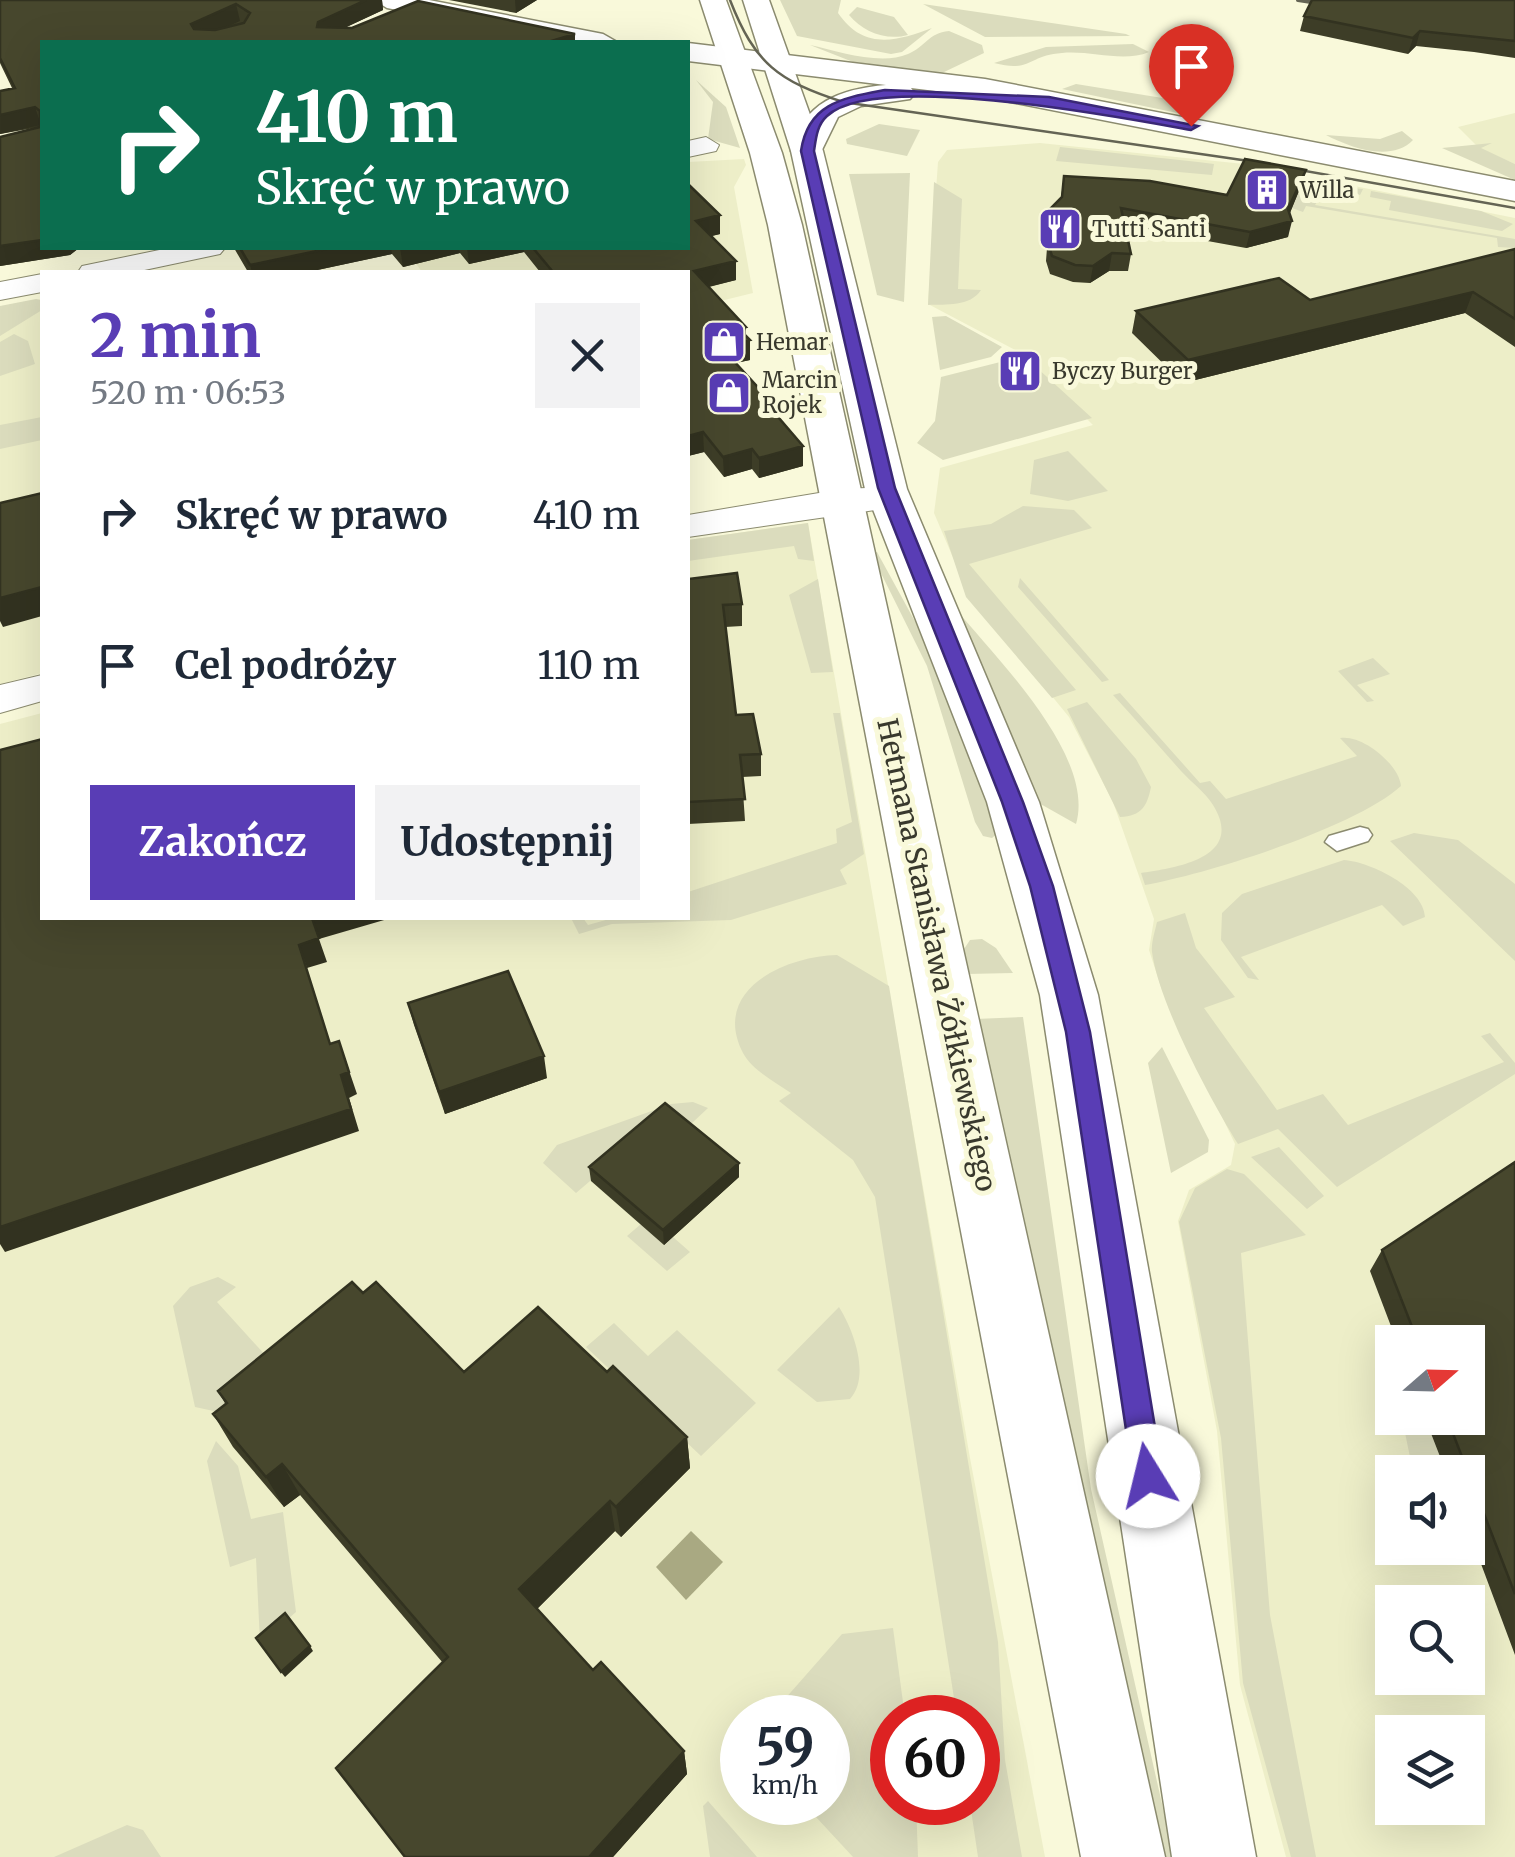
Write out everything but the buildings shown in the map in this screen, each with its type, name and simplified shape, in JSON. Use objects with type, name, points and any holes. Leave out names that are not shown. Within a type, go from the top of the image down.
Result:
[{"type":"main road","points":[[676,40],[709,28],[714,4]]},
{"type":"main road","name":"Hetmana Stanisława Żółkiewskiego","points":[[714,4],[823,314],[866,499],[1124,1857]]},
{"type":"main road","points":[[384,11],[420,6],[594,40]]},
{"type":"main road","points":[[759,8],[785,44],[811,58],[880,76]]},
{"type":"main road","name":"Hetmana Stanisława Żółkiewskiego","points":[[759,8],[808,151],[823,314]]},
{"type":"main road","points":[[690,53],[735,65]]},
{"type":"main road","points":[[690,62],[735,65],[908,93],[1049,100]]},
{"type":"main road","points":[[781,72],[880,76],[1049,100],[1515,191]]},
{"type":"main road","points":[[808,151],[813,124],[832,106],[867,96],[908,93]]},
{"type":"main road","name":"Hetmana Stanisława Żółkiewskiego","points":[[866,499],[1012,802],[1042,886],[1069,995],[1214,1857]]},
{"type":"street","points":[[103,270],[200,250]]},
{"type":"street","points":[[0,291],[40,282]]},
{"type":"street","points":[[690,526],[866,499]]},
{"type":"street","points":[[0,700],[40,689]]},
{"type":"shaded area","points":[[780,0],[841,0],[838,13],[848,25],[870,38],[894,39],[932,28],[902,52],[891,54],[797,36]]},
{"type":"shaded area","points":[[923,4],[1126,34],[1130,36],[985,37]]},
{"type":"shaded area","points":[[857,7],[894,17],[908,35],[883,36],[868,30],[849,15]]},
{"type":"shaded area","points":[[949,31],[982,45],[984,53],[942,73],[853,62],[810,45],[859,56],[897,57],[914,51],[936,34]]},
{"type":"shaded area","points":[[1133,44],[1149,52],[1128,56],[1062,53],[1023,65],[994,63],[1046,47]]},
{"type":"shaded area","points":[[696,80],[726,107],[740,148],[708,139],[713,102]]},
{"type":"shaded area","points":[[1076,84],[1181,101],[1193,110],[1182,114],[1062,89]]},
{"type":"shaded area","points":[[1515,113],[1515,164],[1479,148],[1458,127]]},
{"type":"shaded area","points":[[879,124],[920,130],[907,156],[847,144],[846,139]]},
{"type":"shaded area","points":[[1402,131],[1413,140],[1404,147],[1382,152],[1358,148],[1326,135],[1380,139]]},
{"type":"shaded area","points":[[1040,143],[1244,164],[1515,218],[1515,1857],[1286,1857],[1240,1685],[1217,1431],[1178,1221],[1189,1190],[1231,1165],[1235,1144],[1162,990],[1149,950],[1154,919],[1113,802],[1069,717],[969,595],[934,513],[940,468],[1093,425],[1019,352],[928,304],[938,162],[947,150]]},
{"type":"shaded area","points":[[1492,143],[1481,148],[1515,164],[1515,180],[1442,148]]},
{"type":"shaded area","points":[[1060,147],[1214,164],[1212,175],[1056,161]]},
{"type":"shaded area","points":[[744,159],[746,165],[734,187],[753,293],[690,309],[690,270],[421,270],[406,250],[690,250],[690,162]]},
{"type":"shaded area","points":[[910,173],[904,302],[877,295],[849,174]]},
{"type":"shaded area","points":[[934,182],[962,199],[958,289],[981,290],[964,302],[928,305]]},
{"type":"shaded area","points":[[1302,184],[1363,189],[1360,195],[1326,189],[1315,205],[1515,239],[1515,248],[1498,247],[1497,238],[1306,206],[1303,212],[1292,208]]},
{"type":"shaded area","points":[[1371,191],[1481,211],[1513,224],[1502,231],[1389,210],[1391,201],[1370,197]]},
{"type":"shaded area","points":[[40,300],[40,311],[0,336],[0,306]]},
{"type":"shaded area","points":[[40,305],[40,674],[0,684],[0,314]]},
{"type":"shaded area","points":[[946,316],[1002,347],[991,357],[940,370],[932,317]]},
{"type":"shaded area","points":[[14,334],[28,341],[35,364],[0,376],[0,342]]},
{"type":"shaded area","points":[[1024,356],[1092,418],[943,460],[917,443],[935,421],[941,377]]},
{"type":"shaded area","points":[[40,417],[40,440],[0,449],[0,425]]},
{"type":"shaded area","points":[[1068,451],[1108,491],[1068,501],[1030,494],[1034,460]]},
{"type":"shaded area","points":[[1023,506],[1074,510],[1092,528],[969,564],[1076,690],[1052,698],[966,597],[944,531],[991,524]]},
{"type":"shaded area","points":[[808,523],[970,1458],[1045,1857],[0,1857],[0,724],[40,714],[40,920],[690,920],[690,540]]},
{"type":"shaded area","points":[[808,523],[814,561],[798,559],[794,546],[690,561],[690,540]]},
{"type":"shaded area","points":[[877,552],[929,647],[999,832],[992,838],[983,836],[975,822],[927,666],[871,553]]},
{"type":"shaded area","points":[[1020,578],[1109,680],[1102,682],[1018,587]]},
{"type":"shaded area","points":[[818,579],[833,672],[811,673],[789,595]]},
{"type":"shaded area","points":[[954,607],[1016,680],[1057,739],[1071,768],[1078,797],[1076,824],[1037,802]]},
{"type":"shaded area","points":[[1373,658],[1390,674],[1357,685],[1374,701],[1367,702],[1338,671]]},
{"type":"shaded area","points":[[1120,693],[1200,783],[1210,781],[1226,799],[1357,756],[1340,738],[1359,741],[1378,752],[1394,769],[1401,786],[1351,817],[1280,847],[1145,885],[1141,873],[1187,863],[1214,848],[1221,823],[1206,796],[1113,695]]},
{"type":"shaded area","points":[[1087,702],[1136,759],[1151,787],[1145,805],[1134,815],[1120,817],[1067,709]]},
{"type":"shaded area","points":[[833,713],[840,713],[864,854],[840,870],[847,884],[731,920],[612,924],[579,934],[572,920],[584,920],[588,925],[606,920],[690,920],[690,891],[837,843],[836,829],[852,822]]},
{"type":"shaded area","points":[[1414,833],[1458,840],[1515,884],[1515,961],[1390,841]]},
{"type":"shaded area","points":[[1344,860],[1394,878],[1416,896],[1425,917],[1403,926],[1382,905],[1241,957],[1259,980],[1248,978],[1221,940],[1222,913],[1242,894]]},
{"type":"shaded area","points":[[1185,913],[1196,948],[1235,997],[1204,1008],[1277,1110],[1323,1094],[1348,1125],[1504,1062],[1481,1036],[1490,1033],[1515,1063],[1515,1074],[1337,1187],[1278,1129],[1238,1144],[1187,1051],[1157,973],[1152,948],[1157,922]]},
{"type":"shaded area","points":[[982,939],[996,948],[1013,973],[967,974],[964,949],[970,940]]},
{"type":"shaded area","points":[[837,955],[889,986],[998,1642],[1005,1760],[1022,1857],[978,1857],[973,1825],[1000,1825],[1000,1695],[954,1695],[875,1197],[853,1160],[779,1101],[791,1093],[752,1065],[743,1053],[736,1030],[737,1011],[745,994],[759,980],[817,957]]},
{"type":"shaded area","points":[[1023,1017],[1091,1489],[1174,1857],[1160,1857],[975,1019]]},
{"type":"shaded area","points":[[1162,1047],[1209,1140],[1208,1152],[1171,1173],[1148,1063]]},
{"type":"shaded area","points":[[693,1102],[708,1108],[691,1124],[672,1111],[576,1193],[543,1163],[557,1145],[671,1104]]},
{"type":"shaded area","points":[[1279,1147],[1324,1196],[1307,1209],[1251,1157]]},
{"type":"shaded area","points":[[1227,1169],[1244,1174],[1306,1235],[1241,1253],[1270,1615],[1316,1857],[1291,1857],[1243,1683],[1221,1438],[1179,1222],[1195,1188]]},
{"type":"shaded area","points":[[641,1224],[664,1244],[673,1237],[690,1252],[667,1271],[627,1236]]},
{"type":"shaded area","points":[[218,1277],[236,1287],[217,1302],[277,1368],[223,1413],[195,1407],[173,1306],[190,1287]]},
{"type":"shaded area","points":[[839,1307],[858,1353],[859,1378],[850,1399],[817,1402],[777,1370]]},
{"type":"shaded area","points":[[614,1323],[648,1356],[677,1330],[756,1403],[701,1456],[586,1347]]},
{"type":"shaded area","points":[[1405,1435],[1432,1435],[1439,1455],[1410,1455]]},
{"type":"shaded area","points":[[216,1441],[238,1466],[251,1519],[283,1512],[296,1612],[260,1643],[256,1558],[230,1567],[207,1461]]},
{"type":"shaded area","points":[[691,1531],[723,1562],[686,1600],[656,1567]]},
{"type":"shaded area","points":[[893,1628],[902,1695],[870,1695],[870,1825],[917,1825],[918,1857],[853,1857],[823,1825],[850,1825],[850,1695],[788,1695],[842,1634]]},
{"type":"shaded area","points":[[708,1801],[720,1815],[720,1825],[729,1825],[757,1857],[710,1857],[703,1806]]},
{"type":"shaded area","points":[[127,1825],[143,1830],[161,1857],[54,1857]]},
{"type":"tram line","points":[[730,0],[749,40],[771,67],[801,86],[843,102],[1249,161],[1515,208]]},
{"type":"railway","points":[[1298,0],[1337,6]]},
{"type":"place","name":"Willa","points":[[1267,190]]},
{"type":"place","name":"Tutti Santi","points":[[1060,229]]},
{"type":"place","name":"Hemar","points":[[724,342]]},
{"type":"place","name":"Byczy Burger","points":[[1020,371]]},
{"type":"place","name":"Marcin Rojek","points":[[729,393]]},
{"type":"route","points":[[1148,1476],[1078,1032],[1042,886],[886,488],[808,151],[810,130],[823,112],[843,102],[885,94],[1049,100],[1191,126]]}]
